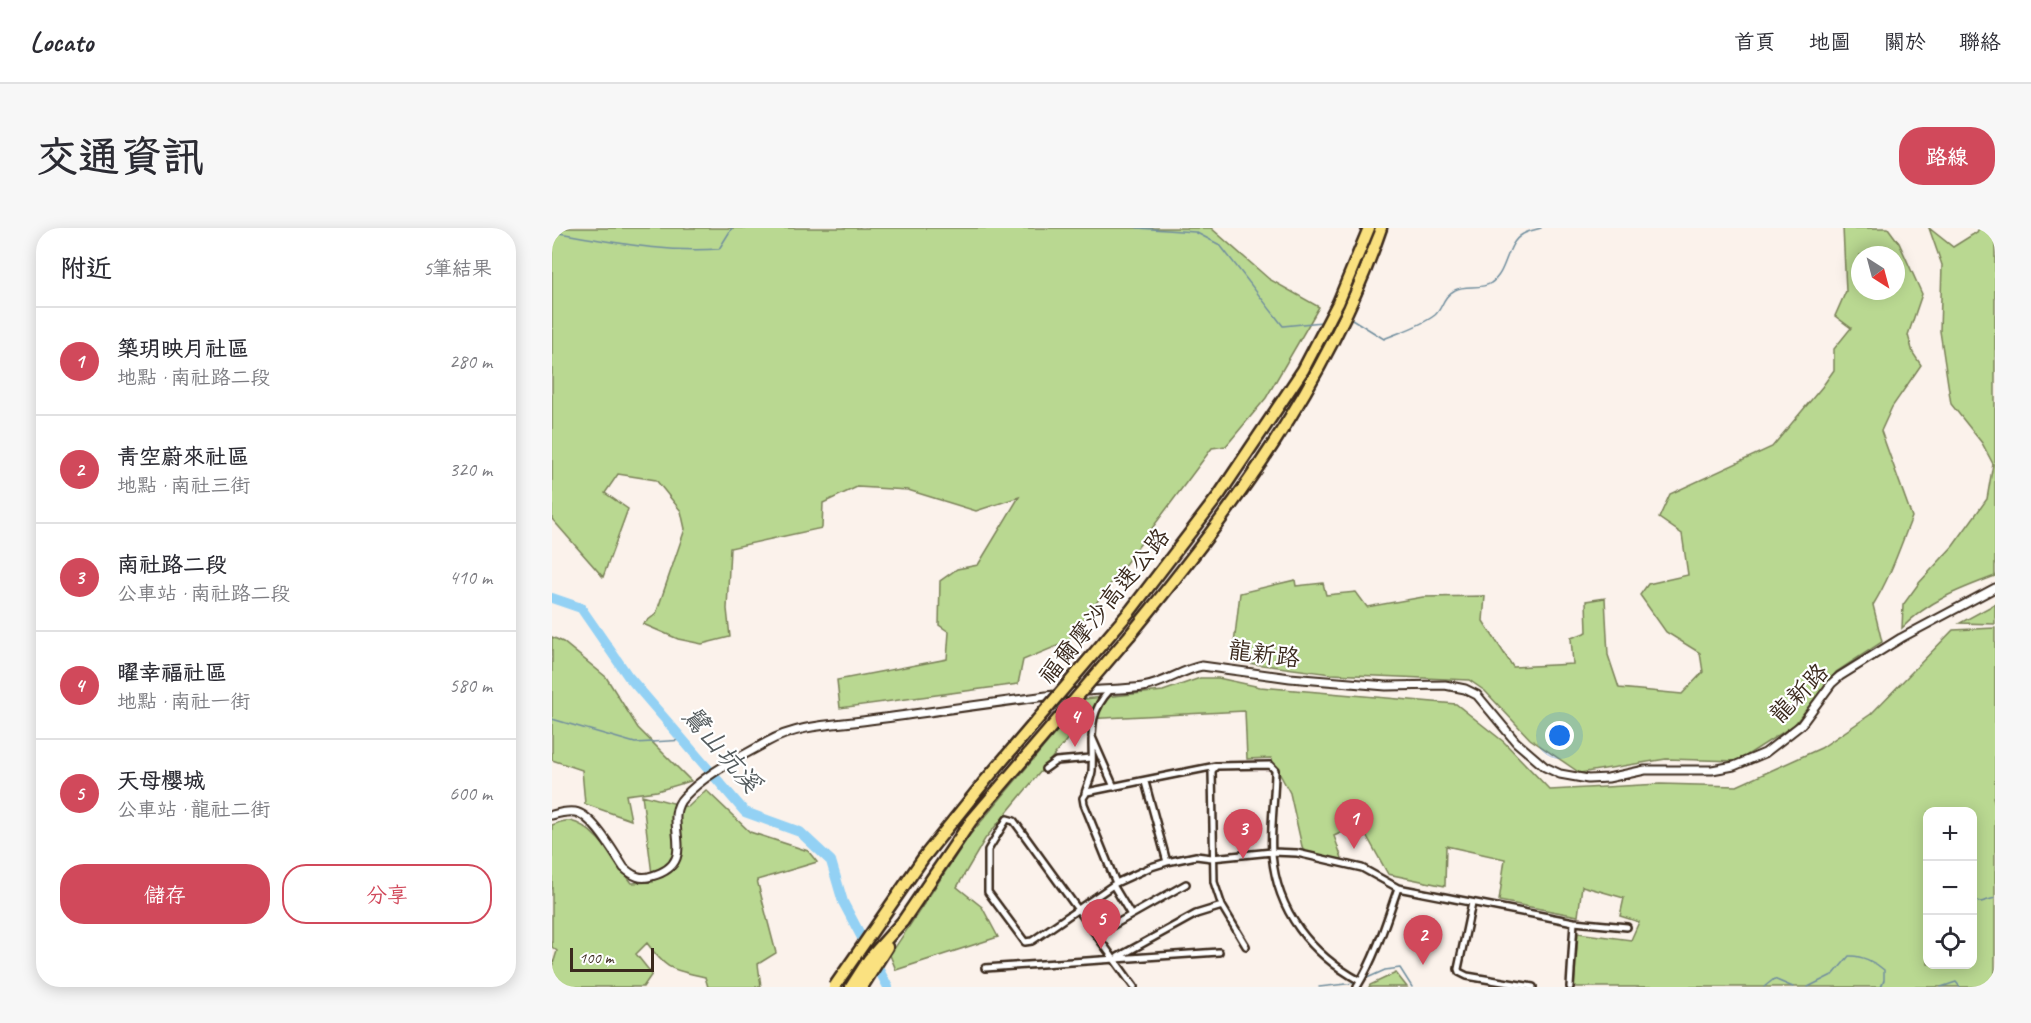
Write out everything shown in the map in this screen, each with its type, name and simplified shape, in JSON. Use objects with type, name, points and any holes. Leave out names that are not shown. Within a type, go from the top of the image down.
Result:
[{"type":"highway","name":"福爾摩沙高速公路","points":[[834,987],[924,857],[985,781],[1131,610],[1219,495],[1303,370],[1338,303],[1370,228]]},
{"type":"highway","name":"福爾摩沙高速公路","points":[[851,987],[869,959],[903,921],[971,821],[1197,554],[1285,428],[1316,376],[1341,325],[1360,284],[1381,228]]},
{"type":"highway","points":[[861,987],[903,921]]},
{"type":"street","name":"龍新路","points":[[552,815],[571,812],[582,814],[592,823],[624,868],[630,874],[645,878],[660,874],[672,866],[679,852],[677,806],[684,797],[729,764],[781,734],[807,726],[1156,684],[1188,669],[1202,666],[1290,678],[1386,686],[1445,685],[1465,689],[1477,695],[1501,725],[1533,758],[1560,774],[1587,779],[1608,778],[1645,770],[1712,770],[1734,766],[1765,753],[1801,725],[1832,683],[1840,676],[1901,638],[1995,588]]},
{"type":"street","points":[[1110,690],[1097,708],[1091,733],[1092,772],[1084,804],[1115,884],[1131,915]]},
{"type":"street","points":[[1091,733],[1114,787]]},
{"type":"street","points":[[1045,769],[1056,761],[1091,758]]},
{"type":"street","points":[[1085,794],[1216,766],[1270,765],[1275,770],[1272,852],[1279,890],[1295,924],[1310,944],[1358,984],[1378,944],[1398,888]]},
{"type":"street","points":[[1216,766],[1212,771],[1214,882],[1222,906],[1246,946]]},
{"type":"street","points":[[1142,780],[1148,789],[1167,861]]},
{"type":"street","points":[[1134,987],[1077,909],[1014,821],[1007,819],[988,850],[988,892],[1021,940],[1025,942],[1032,941],[1077,909],[1115,884],[1167,861],[1196,856],[1212,858],[1272,852],[1297,854],[1362,868],[1398,888],[1574,922],[1627,927]]},
{"type":"street","points":[[1112,926],[1186,884]]},
{"type":"street","points":[[1472,903],[1459,972],[1467,976],[1533,987]]},
{"type":"street","points":[[1114,959],[1196,914],[1222,906]]},
{"type":"street","points":[[1570,987],[1574,922]]},
{"type":"street","points":[[985,968],[1219,952]]},
{"type":"green space","points":[[552,228],[1211,228],[1269,279],[1319,307],[1266,398],[1226,446],[1212,448],[1067,642],[1023,660],[1018,684],[840,708],[837,680],[947,659],[949,632],[939,625],[940,581],[957,569],[978,565],[1019,497],[976,511],[908,490],[857,487],[823,503],[822,528],[730,548],[727,609],[730,637],[702,644],[678,639],[643,624],[656,614],[685,529],[681,511],[656,480],[618,474],[605,493],[628,509],[603,577],[552,519]]},
{"type":"green space","points":[[1843,228],[1888,228],[1900,246],[1851,246],[1851,300],[1905,300],[1905,256],[1922,294],[1908,335],[1913,353],[1921,365],[1892,407],[1881,431],[1912,517],[1890,573],[1873,605],[1882,642],[1836,672],[1794,725],[1738,761],[1666,759],[1580,773],[1530,739],[1485,691],[1469,680],[1331,674],[1232,661],[1240,593],[1295,580],[1296,586],[1323,583],[1326,595],[1356,592],[1367,607],[1423,597],[1485,596],[1483,621],[1513,667],[1573,664],[1571,638],[1587,632],[1586,601],[1605,598],[1608,655],[1619,688],[1682,694],[1703,672],[1700,653],[1666,632],[1640,595],[1648,584],[1688,575],[1682,534],[1659,518],[1670,494],[1772,447],[1834,370],[1834,349],[1851,328],[1835,316],[1846,291]]},
{"type":"green space","points":[[1929,228],[1953,247],[1977,232],[1979,228],[1995,228],[1995,576],[1934,603],[1902,628],[1903,605],[1919,583],[1953,546],[1987,499],[1993,464],[1982,443],[1951,404],[1940,331],[1942,265]]},
{"type":"green space","points":[[1995,604],[1995,624],[1960,623]]},
{"type":"green space","points":[[1995,628],[1995,796],[1993,797],[1995,804],[1995,987],[1574,987],[1578,933],[1631,940],[1639,922],[1620,916],[1624,898],[1582,886],[1578,916],[1499,901],[1505,859],[1446,846],[1445,886],[1388,874],[1360,824],[1334,836],[1343,861],[1303,851],[1290,793],[1271,758],[1247,759],[1245,711],[1084,719],[985,839],[957,887],[982,907],[998,937],[896,970],[890,955],[969,836],[1084,699],[1163,691],[1200,678],[1218,678],[1260,687],[1456,704],[1504,742],[1550,790],[1660,784],[1737,786],[1821,748],[1871,714],[1953,630]]},
{"type":"green space","points":[[552,637],[563,642],[606,677],[638,728],[691,781],[657,791],[626,795],[631,820],[585,804],[582,770],[552,760]]},
{"type":"green space","points":[[706,790],[750,832],[808,851],[817,862],[757,880],[776,953],[758,964],[761,987],[708,987],[705,977],[672,968],[660,959],[647,943],[636,954],[652,974],[643,987],[552,987],[552,967],[557,951],[552,947],[552,825],[568,821],[579,824],[597,837],[632,883],[653,882],[642,795],[688,807]]},
{"type":"green space","points":[[1396,973],[1407,987],[1369,987],[1370,985]]},
{"type":"waterway","points":[[552,232],[635,245],[698,250],[719,249],[732,228]]},
{"type":"waterway","points":[[1137,228],[1195,232],[1220,245],[1283,326],[1322,322]]},
{"type":"waterway","points":[[1348,320],[1352,319],[1384,339],[1417,326],[1435,315],[1455,290],[1491,283],[1501,272],[1509,251],[1517,239],[1525,233],[1541,228]]},
{"type":"waterway","name":"鷺山坑溪","points":[[552,598],[581,608],[628,676],[745,812],[800,832],[831,861],[843,902],[888,987]]},
{"type":"waterway","points":[[552,719],[635,743],[685,740]]},
{"type":"waterway","points":[[1977,901],[1995,898]]},
{"type":"waterway","points":[[1808,987],[1834,974],[1849,956],[1868,960],[1884,970],[1881,987]]},
{"type":"waterway","points":[[1365,979],[1385,970],[1400,968],[1412,987]]},
{"type":"waterway","points":[[1764,987],[1774,979],[1793,987]]},
{"type":"waterway","points":[[1941,987],[1956,982],[1960,987]]},
{"type":"waterway","points":[[1319,987],[1355,983]]},
{"type":"place","name":"曜幸福社區","points":[[1075,747]]},
{"type":"place","name":"築玥映月社區","points":[[1354,849]]},
{"type":"place","name":"南社路二段","points":[[1243,859]]},
{"type":"place","name":"天母櫻城","points":[[1101,949]]},
{"type":"place","name":"青空蔚來社區","points":[[1423,965]]}]
